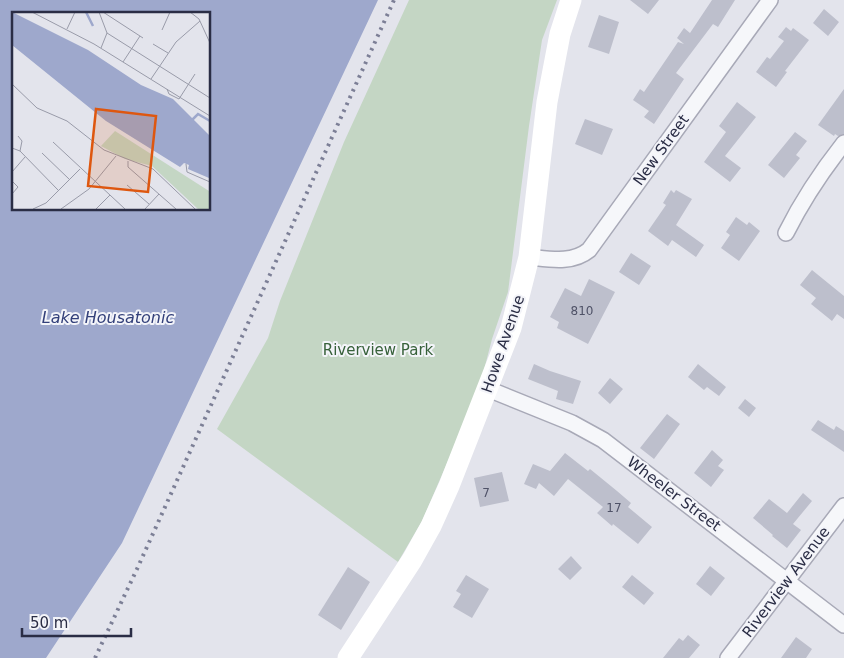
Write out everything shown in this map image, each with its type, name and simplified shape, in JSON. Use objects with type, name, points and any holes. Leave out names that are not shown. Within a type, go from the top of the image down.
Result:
[{"type":"main road","name":"Howe Avenue","points":[[348,658],[412,560],[431,526],[488,389],[511,328],[529,257],[547,102],[560,34],[571,0]]},
{"type":"street","name":"New Street","points":[[529,257],[571,259],[589,250],[770,0]]},
{"type":"street","points":[[786,233],[800,205],[844,143]]},
{"type":"street","name":"Wheeler Street","points":[[488,389],[572,423],[603,440],[844,625]]},
{"type":"street","name":"Riverview Avenue","points":[[728,658],[844,506]]},
{"type":"green space","name":"Riverview Park","points":[[409,0],[557,0],[542,40],[508,292],[492,339],[479,389],[422,521],[398,562],[217,429],[268,338],[280,301],[344,142]]},
{"type":"water","name":"Lake Housatonic","points":[[0,0],[378,0],[122,543],[46,658],[0,658]]},
{"type":"building","points":[[630,0],[659,0],[648,14]]},
{"type":"building","points":[[712,0],[735,0],[718,27],[713,24],[676,73],[684,79],[654,124],[644,117],[649,111],[633,100],[640,89],[644,92],[678,42],[684,44],[677,38],[684,28],[690,33]]},
{"type":"building","points":[[824,9],[839,22],[828,36],[813,23]]},
{"type":"building","points":[[599,15],[619,22],[609,54],[588,47]]},
{"type":"building","points":[[786,27],[791,31],[793,28],[809,40],[785,71],[787,72],[776,87],[756,72],[767,57],[770,59],[784,41],[778,37]]},
{"type":"building","points":[[844,89],[844,134],[838,136],[835,134],[834,136],[818,125]]},
{"type":"building","points":[[737,102],[756,117],[725,156],[741,168],[730,182],[704,162],[726,132],[719,126]]},
{"type":"building","points":[[585,119],[613,129],[602,155],[575,144]]},
{"type":"building","points":[[795,132],[807,141],[796,155],[800,158],[784,178],[768,165]]},
{"type":"building","points":[[671,190],[674,193],[676,190],[692,199],[676,225],[704,245],[696,257],[672,240],[668,246],[648,231],[666,205],[663,203]]},
{"type":"building","points":[[736,217],[747,225],[749,222],[760,231],[739,261],[721,248],[730,235],[726,232]]},
{"type":"building","points":[[631,253],[651,266],[639,285],[619,272]]},
{"type":"building","points":[[812,270],[844,296],[844,319],[837,314],[832,321],[811,304],[816,298],[800,285]]},
{"type":"building","points":[[589,279],[615,292],[588,344],[557,328],[559,322],[550,317],[565,288],[581,296]]},
{"type":"building","points":[[534,364],[581,381],[573,404],[556,399],[558,391],[528,379]]},
{"type":"building","points":[[698,364],[726,387],[719,396],[707,387],[704,390],[688,377]]},
{"type":"building","points":[[610,378],[623,389],[610,404],[598,393]]},
{"type":"building","points":[[745,399],[756,408],[749,417],[738,408]]},
{"type":"building","points":[[667,414],[680,424],[654,459],[640,448]]},
{"type":"building","points":[[818,420],[834,430],[836,426],[844,431],[844,452],[811,430]]},
{"type":"building","points":[[712,450],[723,460],[718,466],[724,470],[711,487],[694,473]]},
{"type":"building","points":[[565,453],[588,471],[590,469],[617,491],[631,503],[628,507],[652,527],[638,544],[597,513],[603,507],[568,479],[554,496],[539,483],[536,489],[524,484],[533,464],[550,471]]},
{"type":"building","points":[[502,472],[509,501],[480,507],[474,478]]},
{"type":"building","points":[[803,493],[812,501],[793,524],[801,530],[787,548],[753,518],[769,499],[787,513]]},
{"type":"building","points":[[571,556],[582,568],[570,580],[558,569]]},
{"type":"building","points":[[710,566],[725,578],[711,596],[696,584]]},
{"type":"building","points":[[348,567],[370,582],[341,630],[318,615]]},
{"type":"building","points":[[466,575],[489,589],[472,618],[453,607],[461,594],[456,591]]},
{"type":"building","points":[[632,575],[654,593],[644,605],[622,587]]},
{"type":"building","points":[[688,635],[700,645],[689,658],[663,658],[679,638],[683,641]]},
{"type":"building","points":[[796,637],[812,649],[806,658],[781,658]]},
{"type":"railway","points":[[95,658],[394,0]]}]
